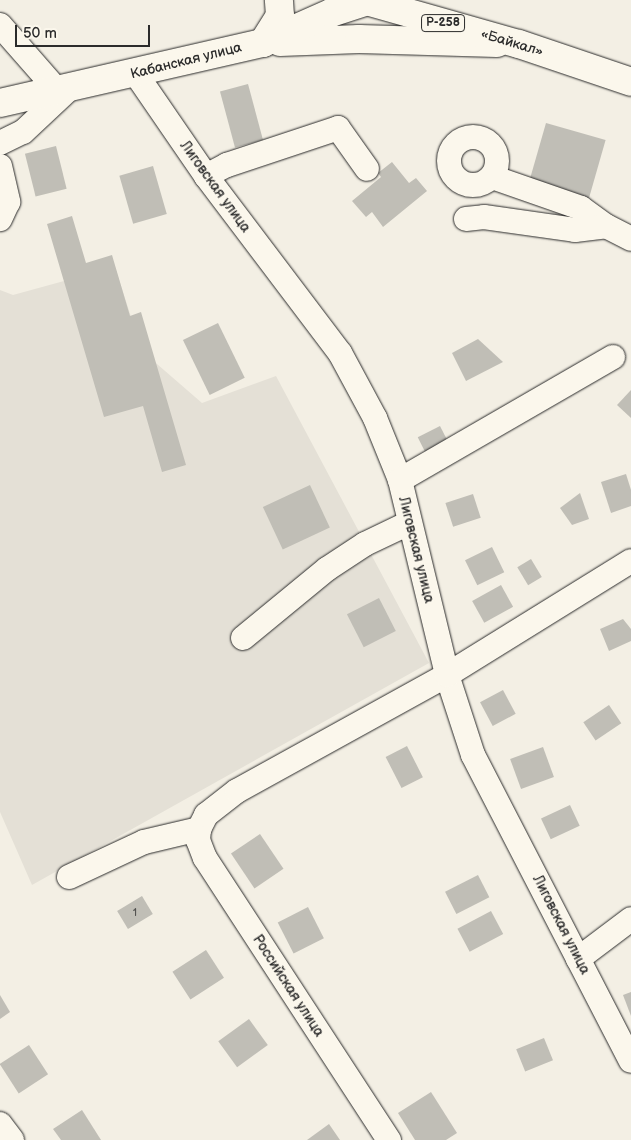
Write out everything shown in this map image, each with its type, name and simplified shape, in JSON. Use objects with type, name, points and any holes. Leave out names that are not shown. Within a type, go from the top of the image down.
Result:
[{"type":"main road","points":[[263,43],[280,16],[279,0]]},
{"type":"main road","name":"Кабанская улица","points":[[0,103],[136,74],[263,43],[331,13],[365,1]]},
{"type":"main road","name":"«Байкал»","points":[[365,1],[519,44],[631,82]]},
{"type":"main road","points":[[263,43],[359,39],[519,44]]},
{"type":"street","points":[[0,25],[64,88],[23,132],[0,143]]},
{"type":"street","name":"Лиговская улица","points":[[136,74],[206,176],[340,353],[374,418],[400,480],[447,675],[472,755],[631,1061]]},
{"type":"street","points":[[206,176],[227,165],[338,128],[367,169]]},
{"type":"street","points":[[0,166],[8,202],[0,218]]},
{"type":"street","points":[[492,176],[581,208],[606,226],[631,239]]},
{"type":"street","points":[[466,220],[484,216],[575,230],[606,226]]},
{"type":"street","points":[[400,480],[613,358]]},
{"type":"street","points":[[243,638],[327,569],[365,544],[409,523]]},
{"type":"street","points":[[69,877],[144,842],[199,829],[206,815],[237,791],[447,675],[631,561]]},
{"type":"street","name":"Российская улица","points":[[199,829],[198,840],[205,858],[389,1140]]},
{"type":"street","points":[[578,959],[631,919]]},
{"type":"street","points":[[0,1124],[12,1140]]},
{"type":"shaded area","points":[[115,267],[142,351],[202,403],[276,376],[429,663],[32,885],[0,812],[0,290],[13,295]]},
{"type":"building","points":[[248,84],[263,140],[235,148],[220,92]]},
{"type":"building","points":[[546,123],[606,140],[589,200],[529,183]]},
{"type":"building","points":[[56,146],[67,189],[36,196],[25,154]]},
{"type":"building","points":[[392,162],[409,183],[416,178],[427,191],[383,227],[372,212],[366,217],[352,201],[381,177],[378,173]]},
{"type":"building","points":[[153,166],[167,214],[133,224],[119,176]]},
{"type":"building","points":[[72,216],[86,263],[112,255],[130,316],[141,312],[186,465],[162,472],[143,406],[104,417],[47,224]]},
{"type":"building","points":[[218,323],[245,378],[210,395],[183,340]]},
{"type":"building","points":[[478,339],[503,362],[466,381],[452,353]]},
{"type":"building","points":[[631,390],[631,418],[617,405]]},
{"type":"building","points":[[440,426],[452,450],[430,461],[418,437]]},
{"type":"building","points":[[626,474],[631,490],[631,506],[611,513],[601,482]]},
{"type":"building","points":[[310,485],[330,528],[283,550],[263,507]]},
{"type":"building","points":[[580,493],[589,519],[572,525],[560,508]]},
{"type":"building","points":[[473,494],[481,518],[453,527],[445,503]]},
{"type":"building","points":[[492,547],[504,572],[477,585],[465,560]]},
{"type":"building","points":[[531,559],[542,577],[528,585],[517,567]]},
{"type":"building","points":[[501,585],[513,607],[484,623],[472,601]]},
{"type":"building","points":[[379,598],[396,631],[364,647],[347,614]]},
{"type":"building","points":[[623,619],[631,629],[631,641],[609,651],[600,629]]},
{"type":"building","points":[[503,690],[516,714],[493,726],[480,702]]},
{"type":"building","points":[[609,705],[621,723],[596,741],[583,722]]},
{"type":"building","points":[[407,746],[423,777],[402,788],[386,757]]},
{"type":"building","points":[[543,747],[554,777],[521,789],[510,759]]},
{"type":"building","points":[[570,805],[580,826],[551,839],[541,819]]},
{"type":"building","points":[[260,834],[283,869],[254,888],[231,854]]},
{"type":"building","points":[[478,875],[489,897],[456,914],[445,892]]},
{"type":"building","points":[[142,896],[153,914],[128,929],[117,911]]},
{"type":"building","points":[[308,907],[324,938],[294,954],[278,922]]},
{"type":"building","points":[[491,911],[503,934],[470,952],[457,929]]},
{"type":"building","points":[[206,950],[224,978],[190,999],[172,972]]},
{"type":"building","points":[[631,992],[631,1016],[623,995]]},
{"type":"building","points":[[0,995],[10,1012],[0,1019]]},
{"type":"building","points":[[249,1019],[268,1045],[237,1067],[218,1041]]},
{"type":"building","points":[[544,1038],[553,1060],[525,1071],[516,1049]]},
{"type":"building","points":[[29,1045],[48,1074],[19,1093],[0,1064]]},
{"type":"building","points":[[431,1092],[457,1133],[446,1140],[415,1140],[398,1113]]},
{"type":"building","points":[[82,1110],[101,1140],[61,1140],[53,1129]]},
{"type":"building","points":[[329,1124],[340,1140],[307,1140]]}]
